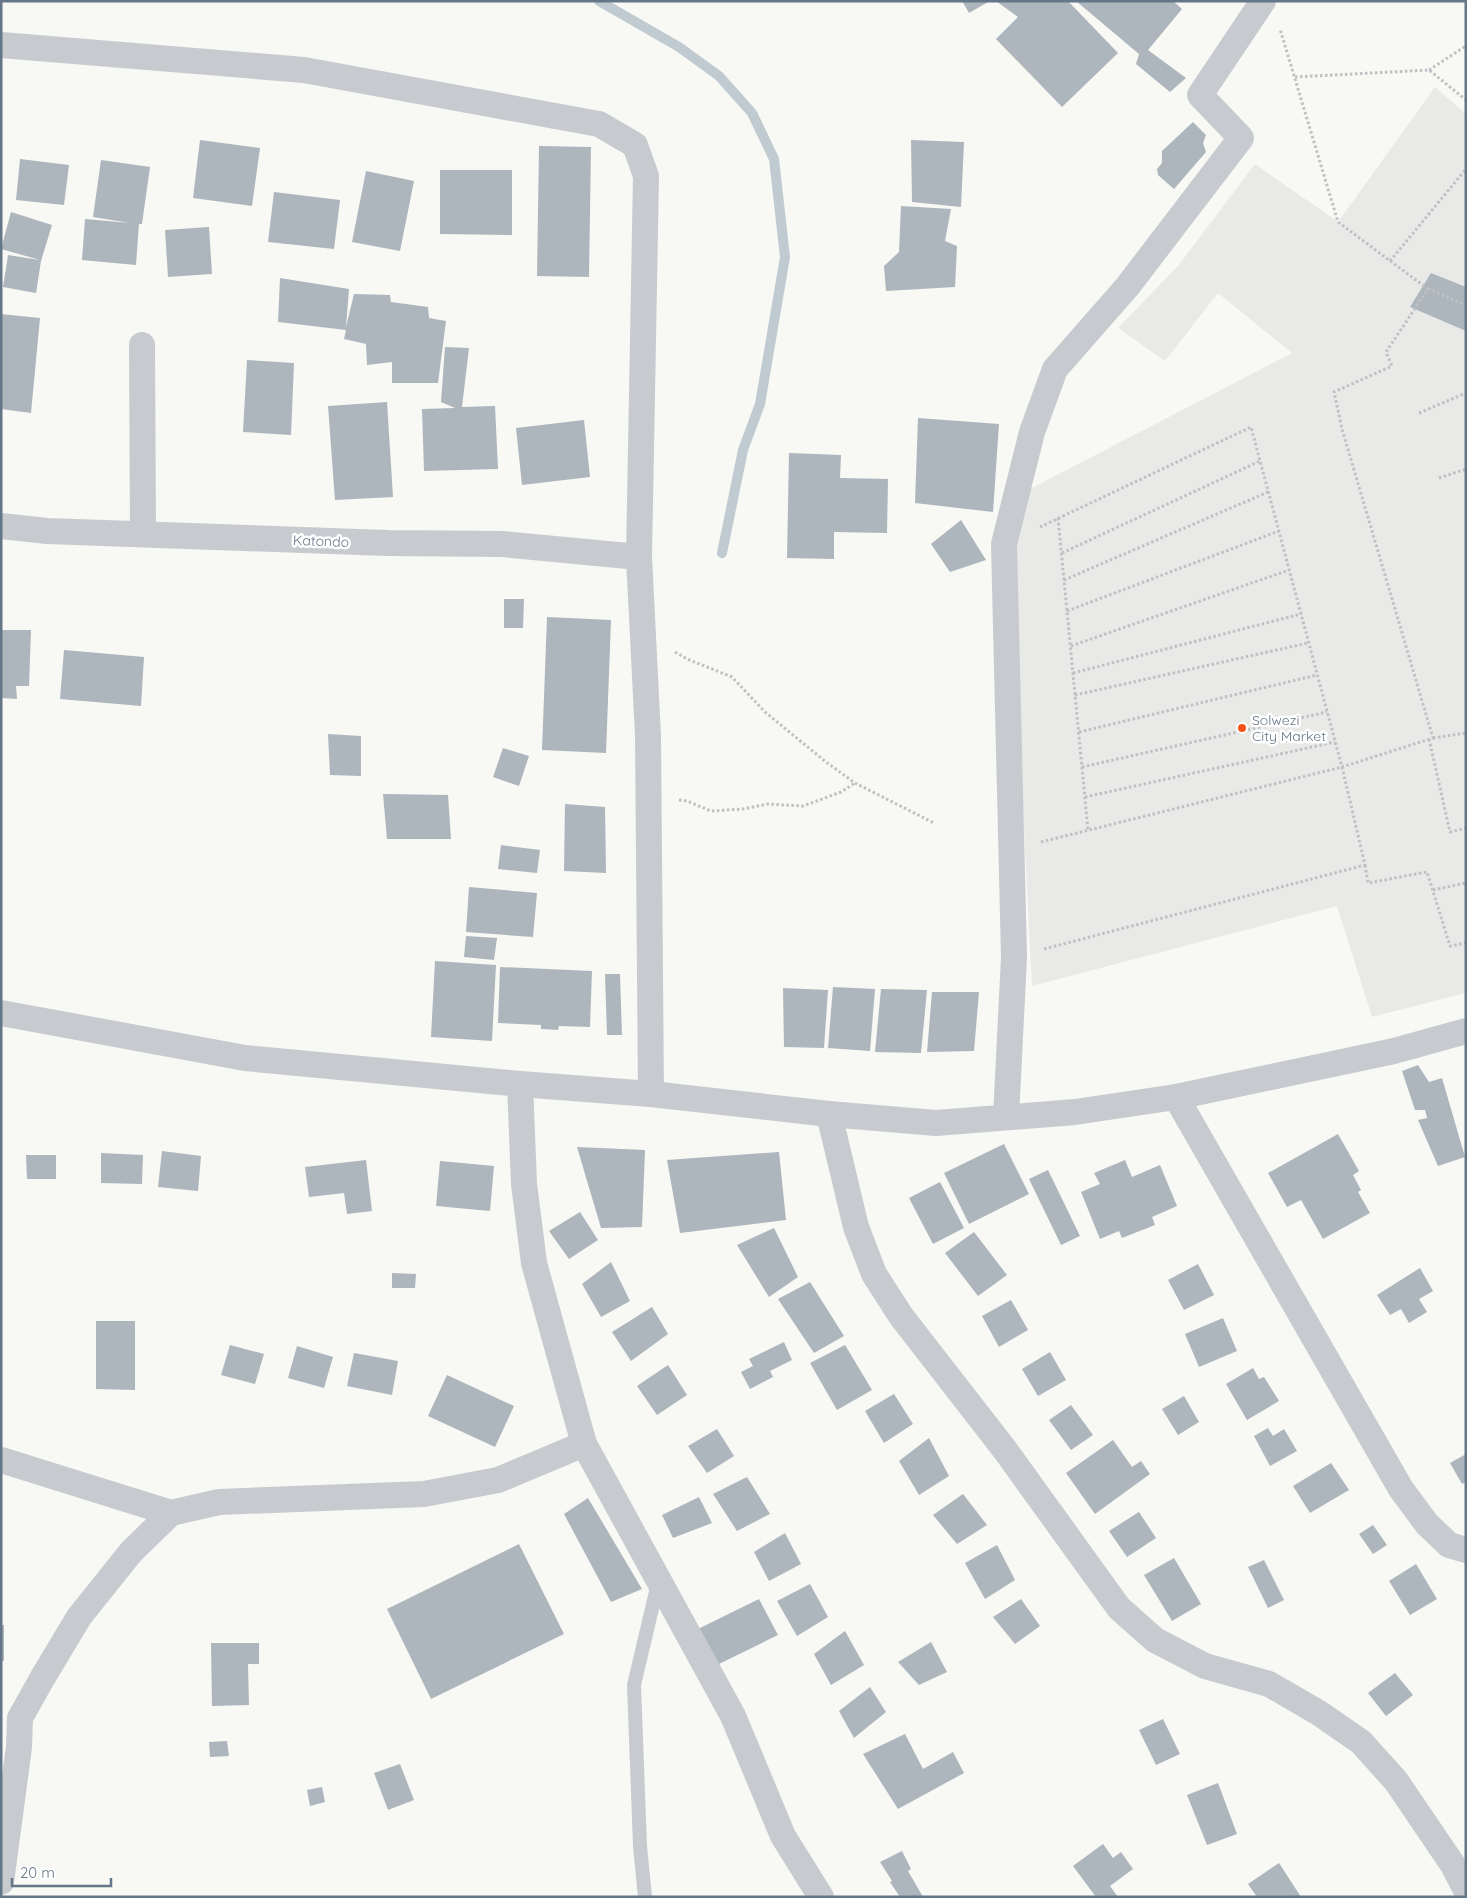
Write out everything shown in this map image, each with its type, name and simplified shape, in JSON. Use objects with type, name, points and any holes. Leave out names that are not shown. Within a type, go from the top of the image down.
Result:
[{"type":"street","points":[[1006,1118],[1014,957],[1004,544],[1032,432],[1055,369],[1127,287],[1241,138],[1200,96],[1270,11]]},
{"type":"street","points":[[1,45],[304,70],[599,124],[635,145],[646,176],[640,557],[648,736],[651,1094]]},
{"type":"street","points":[[142,344],[142,534]]},
{"type":"street","name":"Katondo","points":[[1,526],[47,531],[377,543],[502,544],[640,557]]},
{"type":"street","points":[[1,1013],[245,1058],[520,1084],[651,1094],[829,1114],[936,1123],[1075,1112],[1176,1097],[1394,1050],[1466,1031]]},
{"type":"street","points":[[520,1084],[524,1184],[534,1263],[584,1444],[733,1716],[783,1836],[820,1897]]},
{"type":"street","points":[[1176,1097],[1401,1489],[1433,1529],[1449,1545],[1466,1550]]},
{"type":"street","points":[[829,1114],[856,1227],[874,1274],[901,1316],[1005,1450],[1119,1608],[1155,1640],[1205,1666],[1268,1684],[1318,1713],[1361,1742],[1396,1781],[1453,1865],[1466,1890]]},
{"type":"street","points":[[1,1460],[171,1513],[219,1502],[424,1494],[498,1480],[584,1444]]},
{"type":"street","points":[[1,1882],[19,1747],[11,1718],[43,1677],[79,1616],[131,1552],[171,1513]]},
{"type":"lane","points":[[645,1897],[640,1846],[634,1685],[659,1582]]},
{"type":"path","points":[[1270,11],[1294,77],[1338,222],[1428,289],[1466,305]]},
{"type":"path","points":[[1294,77],[1429,70],[1466,46]]},
{"type":"path","points":[[1429,70],[1466,100]]},
{"type":"path","points":[[1390,261],[1466,169]]},
{"type":"path","points":[[1428,289],[1386,352],[1392,366],[1334,392],[1342,429],[1431,739],[1450,832],[1466,828]]},
{"type":"path","points":[[1419,413],[1466,393]]},
{"type":"path","points":[[1004,544],[1251,427],[1342,767],[1368,882],[1427,872],[1450,946],[1466,943]]},
{"type":"path","points":[[1062,553],[1260,462]]},
{"type":"path","points":[[1439,478],[1466,469]]},
{"type":"path","points":[[1064,580],[1268,492]]},
{"type":"path","points":[[1058,518],[1088,830]]},
{"type":"path","points":[[1067,611],[1279,531]]},
{"type":"path","points":[[1071,646],[1289,570]]},
{"type":"path","points":[[1073,673],[1301,614]]},
{"type":"path","points":[[1075,694],[1308,643]]},
{"type":"path","points":[[643,644],[663,646],[687,659],[732,677],[765,712],[826,762],[856,783],[934,823]]},
{"type":"path","points":[[1079,732],[1317,675]]},
{"type":"path","points":[[1082,767],[1327,712]]},
{"type":"path","points":[[1011,849],[1342,767],[1431,739],[1466,733]]},
{"type":"path","points":[[1085,797],[1335,742]]},
{"type":"path","points":[[648,799],[687,801],[711,811],[743,810],[768,804],[804,806],[841,792],[856,783]]},
{"type":"path","points":[[1014,957],[1365,865]]},
{"type":"path","points":[[1433,890],[1466,883]]},
{"type":"shaded area","name":"Solwezi City Market","points":[[1435,87],[1466,114],[1466,993],[1372,1017],[1337,906],[1032,986],[1010,551],[1030,489],[1292,353],[1218,293],[1165,361],[1118,328],[1178,266],[1255,164],[1338,222]]},
{"type":"building","points":[[962,1],[990,1],[969,13]]},
{"type":"building","points":[[996,1],[1068,1],[1118,53],[1062,107],[996,39],[1018,17]]},
{"type":"building","points":[[1076,1],[1173,1],[1182,9],[1148,50],[1186,78],[1170,92],[1136,64],[1139,54]]},
{"type":"building","points":[[1193,122],[1206,135],[1203,143],[1206,152],[1174,189],[1158,175],[1157,169],[1162,163],[1162,151]]},
{"type":"building","points":[[200,140],[260,148],[252,206],[193,198]]},
{"type":"building","points":[[911,140],[964,142],[961,207],[912,202]]},
{"type":"building","points":[[539,146],[591,147],[589,277],[537,276]]},
{"type":"building","points":[[20,159],[69,165],[64,205],[16,200]]},
{"type":"building","points":[[101,160],[150,167],[142,224],[139,224],[136,265],[82,260],[85,219],[130,223],[93,217]]},
{"type":"building","points":[[440,170],[512,170],[512,235],[440,234]]},
{"type":"building","points":[[366,171],[414,181],[400,251],[352,242]]},
{"type":"building","points":[[274,192],[340,200],[334,249],[268,242]]},
{"type":"building","points":[[901,206],[951,209],[945,241],[957,246],[955,287],[886,291],[884,266],[899,252]]},
{"type":"building","points":[[11,212],[52,225],[41,261],[36,293],[3,287],[8,255],[40,260],[1,249]]},
{"type":"building","points":[[209,227],[212,274],[168,277],[165,230]]},
{"type":"building","points":[[1431,273],[1466,287],[1466,331],[1410,307]]},
{"type":"building","points":[[280,278],[349,289],[346,327],[354,294],[390,295],[391,302],[428,307],[429,318],[446,321],[438,383],[392,383],[392,362],[367,365],[366,344],[344,339],[346,330],[278,322]]},
{"type":"building","points":[[1,314],[40,318],[31,413],[1,409]]},
{"type":"building","points":[[445,347],[469,348],[462,407],[495,406],[498,469],[424,471],[422,409],[455,408],[441,402]]},
{"type":"building","points":[[247,360],[294,363],[291,435],[243,432]]},
{"type":"building","points":[[387,402],[393,497],[335,500],[328,406]]},
{"type":"building","points":[[918,418],[999,424],[993,512],[915,503]]},
{"type":"building","points":[[584,420],[590,477],[522,485],[516,428]]},
{"type":"building","points":[[789,453],[841,455],[840,478],[888,479],[887,533],[834,532],[834,559],[787,558]]},
{"type":"building","points":[[961,520],[986,560],[950,572],[931,544]]},
{"type":"building","points":[[504,599],[524,599],[523,628],[504,628]]},
{"type":"building","points":[[547,617],[611,620],[606,753],[542,750]]},
{"type":"building","points":[[1,630],[31,630],[29,686],[16,686],[17,699],[1,698]]},
{"type":"building","points":[[64,650],[144,657],[141,706],[60,699]]},
{"type":"building","points":[[328,734],[361,736],[361,776],[330,775]]},
{"type":"building","points":[[503,748],[529,756],[519,786],[493,777]]},
{"type":"building","points":[[383,794],[448,795],[451,839],[387,839]]},
{"type":"building","points":[[565,804],[605,807],[606,873],[564,871]]},
{"type":"building","points":[[501,845],[540,850],[537,873],[498,869]]},
{"type":"building","points":[[469,887],[537,893],[533,937],[466,932]]},
{"type":"building","points":[[466,936],[497,938],[494,960],[464,957]]},
{"type":"building","points":[[435,961],[496,965],[492,1041],[431,1037]]},
{"type":"building","points":[[500,967],[592,971],[590,1027],[559,1026],[558,1030],[541,1029],[541,1025],[498,1023]]},
{"type":"building","points":[[605,974],[620,974],[622,1035],[607,1035]]},
{"type":"building","points":[[833,987],[875,989],[870,1051],[828,1048]]},
{"type":"building","points":[[783,988],[828,990],[824,1048],[784,1047]]},
{"type":"building","points":[[881,989],[927,990],[921,1053],[875,1052]]},
{"type":"building","points":[[932,992],[979,992],[974,1051],[927,1052]]},
{"type":"building","points":[[1418,1065],[1429,1082],[1442,1078],[1465,1157],[1438,1166],[1418,1120],[1427,1118],[1425,1110],[1415,1110],[1402,1071]]},
{"type":"building","points":[[1338,1134],[1359,1171],[1353,1175],[1361,1190],[1358,1192],[1370,1213],[1323,1239],[1301,1200],[1287,1207],[1268,1173]]},
{"type":"building","points":[[1004,1144],[1029,1194],[969,1224],[944,1173]]},
{"type":"building","points":[[577,1147],[645,1150],[642,1227],[601,1228]]},
{"type":"building","points":[[162,1151],[201,1156],[198,1191],[158,1187]]},
{"type":"building","points":[[779,1152],[786,1220],[680,1233],[667,1160]]},
{"type":"building","points":[[101,1153],[143,1155],[142,1184],[101,1183]]},
{"type":"building","points":[[26,1155],[56,1155],[56,1179],[27,1179]]},
{"type":"building","points":[[366,1160],[372,1211],[347,1214],[344,1193],[309,1197],[305,1167]]},
{"type":"building","points":[[1125,1160],[1132,1177],[1160,1165],[1177,1206],[1152,1217],[1155,1225],[1122,1238],[1119,1231],[1100,1239],[1081,1192],[1100,1184],[1094,1173]]},
{"type":"building","points":[[440,1161],[494,1166],[490,1211],[436,1206]]},
{"type":"building","points":[[1048,1170],[1080,1236],[1061,1245],[1029,1179]]},
{"type":"building","points":[[940,1182],[964,1228],[933,1244],[909,1198]]},
{"type":"building","points":[[580,1212],[598,1240],[569,1259],[549,1231]]},
{"type":"building","points":[[774,1228],[798,1277],[769,1297],[737,1245]]},
{"type":"building","points":[[974,1232],[1007,1275],[978,1296],[945,1253]]},
{"type":"building","points":[[611,1262],[630,1301],[601,1317],[582,1284]]},
{"type":"building","points":[[1198,1264],[1214,1295],[1184,1310],[1168,1280]]},
{"type":"building","points":[[1420,1268],[1433,1291],[1419,1299],[1427,1312],[1409,1323],[1401,1309],[1390,1315],[1377,1295]]},
{"type":"building","points":[[392,1273],[416,1274],[415,1288],[392,1288]]},
{"type":"building","points":[[810,1282],[844,1336],[814,1353],[778,1299]]},
{"type":"building","points":[[1011,1300],[1028,1330],[999,1347],[982,1316]]},
{"type":"building","points":[[652,1307],[668,1334],[631,1361],[612,1332]]},
{"type":"building","points":[[1223,1318],[1237,1351],[1199,1367],[1185,1334]]},
{"type":"building","points":[[96,1321],[135,1321],[135,1390],[96,1389]]},
{"type":"building","points":[[784,1342],[792,1360],[770,1371],[773,1377],[750,1389],[741,1372],[753,1366],[749,1359]]},
{"type":"building","points":[[230,1345],[264,1354],[255,1384],[221,1375]]},
{"type":"building","points":[[845,1345],[872,1390],[837,1410],[810,1363]]},
{"type":"building","points":[[297,1346],[333,1357],[324,1388],[288,1378]]},
{"type":"building","points":[[1050,1352],[1066,1380],[1038,1396],[1022,1369]]},
{"type":"building","points":[[354,1353],[398,1361],[392,1395],[347,1386]]},
{"type":"building","points":[[668,1365],[687,1395],[657,1415],[637,1386]]},
{"type":"building","points":[[1253,1368],[1259,1379],[1264,1377],[1279,1401],[1247,1420],[1226,1384]]},
{"type":"building","points":[[447,1375],[514,1406],[495,1447],[428,1416]]},
{"type":"building","points":[[894,1394],[913,1424],[884,1443],[865,1411]]},
{"type":"building","points":[[1184,1396],[1199,1422],[1178,1435],[1162,1409]]},
{"type":"building","points":[[1071,1405],[1093,1435],[1071,1450],[1049,1420]]},
{"type":"building","points":[[1268,1428],[1273,1436],[1284,1429],[1297,1451],[1270,1466],[1254,1436]]},
{"type":"building","points":[[717,1429],[734,1456],[707,1473],[688,1446]]},
{"type":"building","points":[[929,1438],[949,1476],[919,1495],[899,1461]]},
{"type":"building","points":[[1113,1440],[1132,1467],[1141,1461],[1150,1474],[1095,1514],[1066,1473]]},
{"type":"building","points":[[1466,1454],[1466,1482],[1462,1484],[1450,1463]]},
{"type":"building","points":[[1331,1463],[1349,1490],[1310,1513],[1293,1486]]},
{"type":"building","points":[[747,1477],[770,1514],[737,1531],[713,1494]]},
{"type":"building","points":[[963,1494],[987,1525],[957,1544],[933,1515]]},
{"type":"building","points":[[699,1497],[712,1523],[673,1538],[662,1515]]},
{"type":"building","points":[[588,1498],[642,1589],[611,1602],[564,1514]]},
{"type":"building","points":[[1139,1512],[1156,1538],[1127,1557],[1109,1531]]},
{"type":"building","points":[[1373,1525],[1387,1545],[1373,1554],[1359,1534]]},
{"type":"building","points":[[785,1533],[801,1564],[769,1581],[754,1552]]},
{"type":"building","points":[[519,1544],[564,1634],[431,1699],[387,1609]]},
{"type":"building","points":[[997,1545],[1015,1580],[985,1599],[965,1563]]},
{"type":"building","points":[[1174,1558],[1201,1604],[1172,1621],[1144,1575]]},
{"type":"building","points":[[1264,1560],[1284,1600],[1268,1608],[1248,1567]]},
{"type":"building","points":[[1416,1564],[1437,1599],[1410,1615],[1389,1581]]},
{"type":"building","points":[[810,1584],[828,1617],[797,1636],[777,1601]]},
{"type":"building","points":[[759,1599],[778,1635],[719,1664],[698,1629]]},
{"type":"building","points":[[1021,1599],[1040,1626],[1015,1644],[993,1617]]},
{"type":"building","points":[[1,1625],[4,1625],[4,1661],[1,1661]]},
{"type":"building","points":[[845,1631],[864,1665],[831,1685],[814,1654]]},
{"type":"building","points":[[931,1642],[947,1672],[919,1685],[898,1662]]},
{"type":"building","points":[[211,1643],[259,1643],[259,1664],[248,1664],[249,1705],[212,1706]]},
{"type":"building","points":[[1395,1673],[1413,1695],[1386,1716],[1368,1693]]},
{"type":"building","points":[[870,1687],[886,1712],[854,1738],[839,1711]]},
{"type":"building","points":[[1163,1719],[1180,1754],[1156,1765],[1139,1730]]},
{"type":"building","points":[[905,1734],[923,1769],[953,1752],[964,1773],[898,1809],[863,1754]]},
{"type":"building","points":[[227,1741],[229,1756],[210,1757],[209,1742]]},
{"type":"building","points":[[400,1764],[414,1800],[388,1810],[374,1773]]},
{"type":"building","points":[[1218,1783],[1237,1834],[1207,1845],[1187,1795]]},
{"type":"building","points":[[322,1787],[325,1802],[310,1806],[307,1790]]},
{"type":"building","points":[[1103,1844],[1113,1858],[1121,1852],[1133,1869],[1110,1886],[1118,1897],[1096,1897],[1073,1866]]},
{"type":"building","points":[[902,1851],[911,1869],[908,1871],[923,1897],[900,1897],[880,1862]]},
{"type":"building","points":[[1279,1863],[1301,1897],[1257,1897],[1248,1884]]},
{"type":"waterway","points":[[599,1],[679,47],[719,76],[752,113],[774,159],[785,257],[760,404],[743,450],[722,553]]},
{"type":"place","name":"Solwezi City Market","points":[[1242,728]]}]
